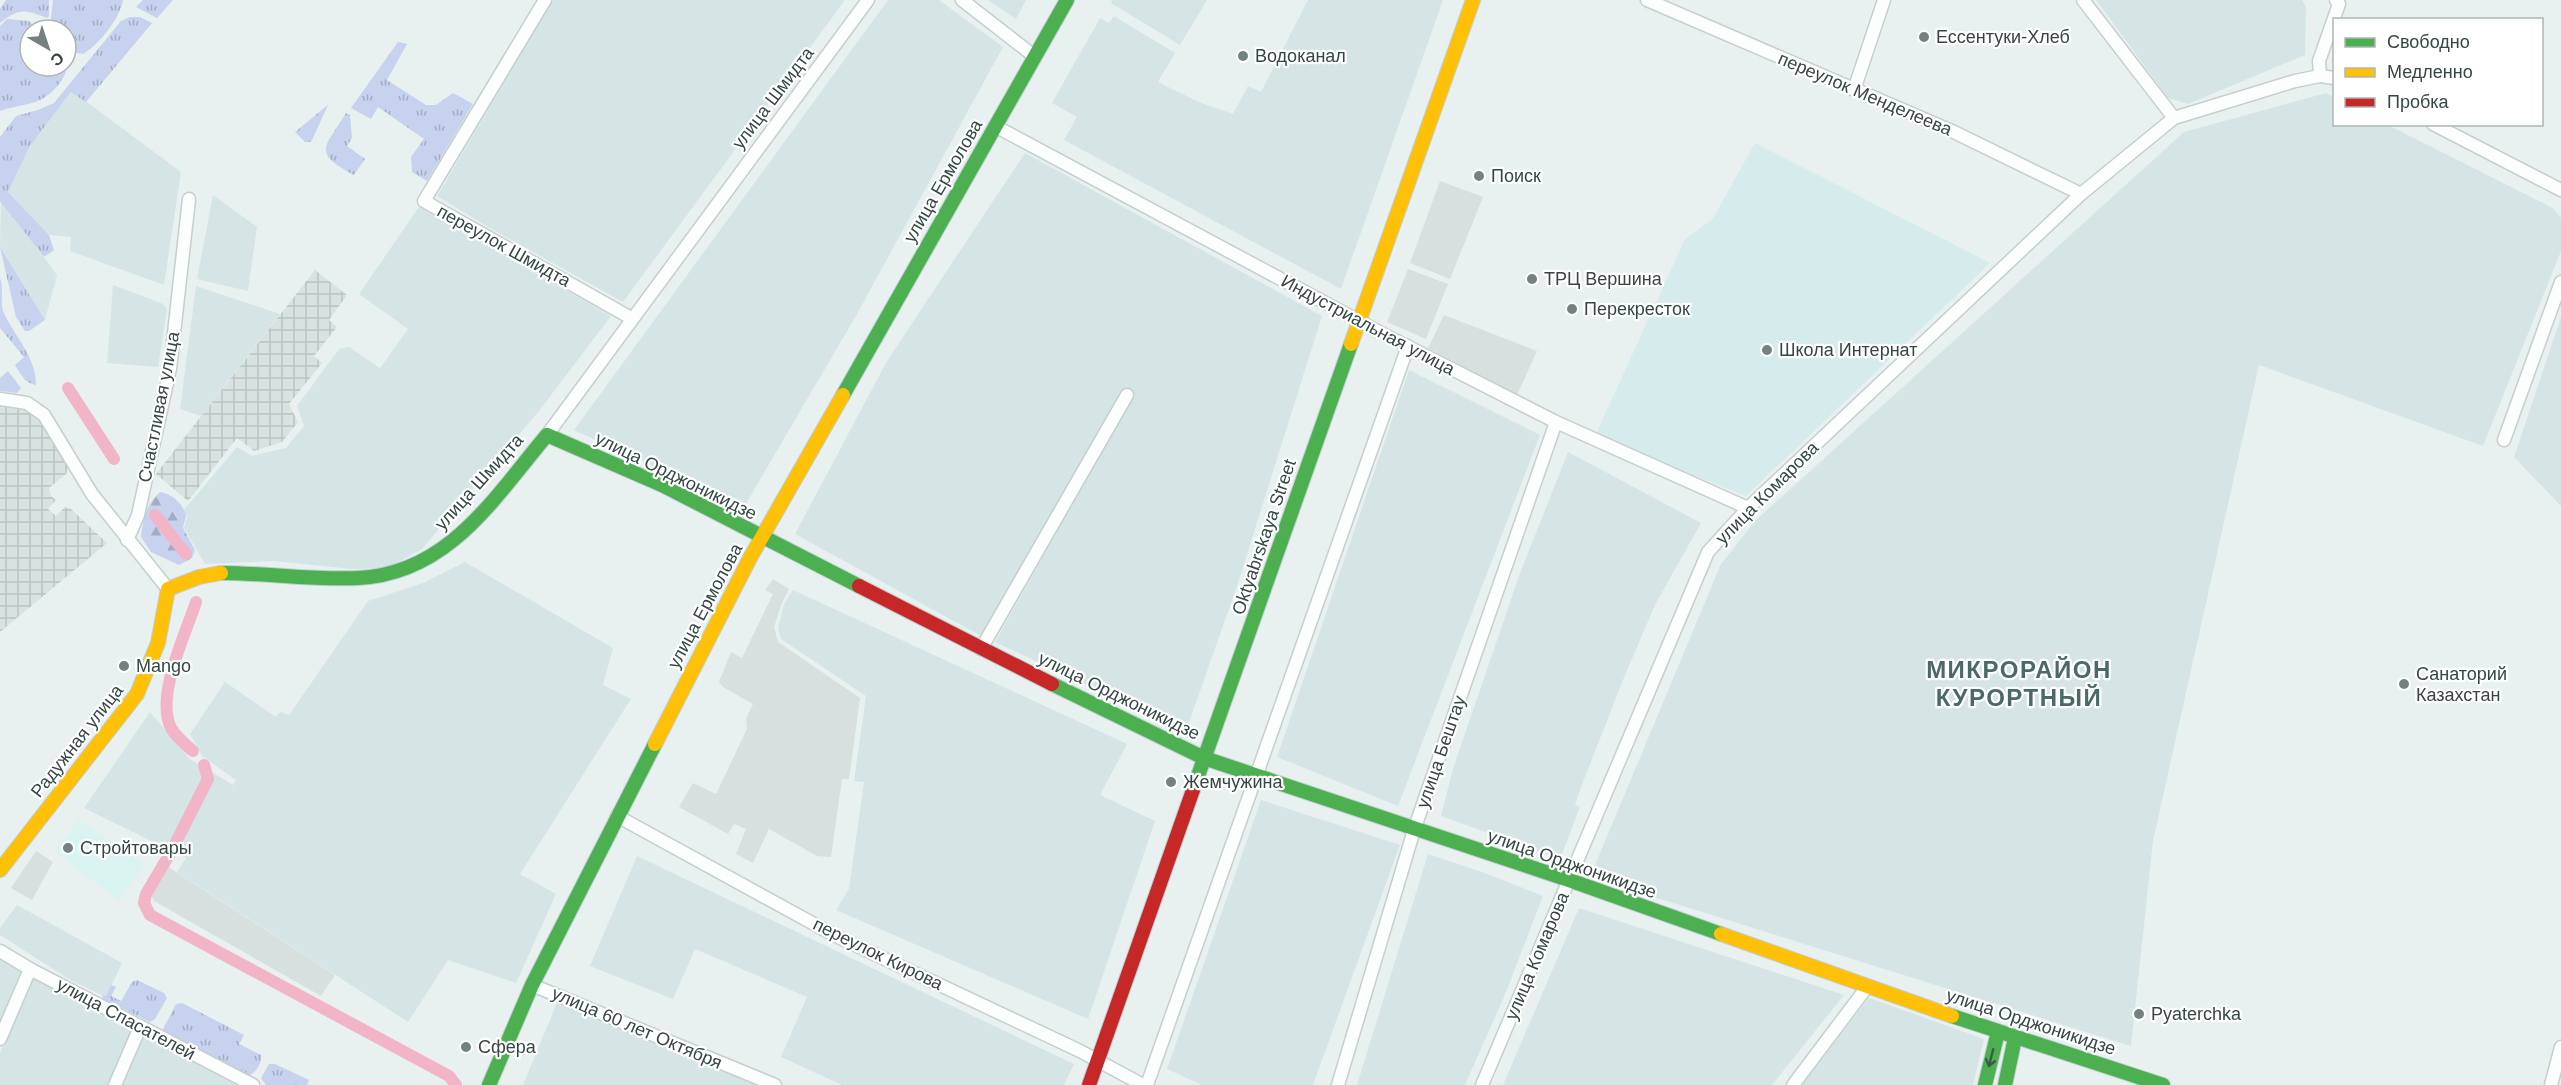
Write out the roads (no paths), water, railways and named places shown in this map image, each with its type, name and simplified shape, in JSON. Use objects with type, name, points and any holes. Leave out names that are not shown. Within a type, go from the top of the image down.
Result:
[{"type":"street","name":"переулок Шмидта","points":[[545,0],[423,201],[631,318]]},
{"type":"street","name":"улица Шмидта","points":[[168,589],[188,580],[219,573],[353,577],[390,574],[412,567],[434,556],[456,538],[547,435],[631,318],[868,0]]},
{"type":"street","points":[[962,0],[1034,56]]},
{"type":"street","name":"улица Ермолова","points":[[489,1085],[532,985],[616,816],[761,537],[1067,0]]},
{"type":"street","name":"Oktyabrskaya Street","points":[[1089,1085],[1473,0]]},
{"type":"street","name":"переулок Менделеева","points":[[1647,0],[1954,132],[2081,194]]},
{"type":"street","points":[[1854,90],[1884,0]]},
{"type":"street","points":[[2083,0],[2174,118],[2295,81],[2319,76],[2333,78]]},
{"type":"street","points":[[2333,18],[2339,1]]},
{"type":"street","points":[[2319,76],[2319,61],[2333,19]]},
{"type":"street","name":"улица Комарова","points":[[1482,1085],[1708,552],[1748,508],[2081,194],[2174,118]]},
{"type":"street","name":"Индустриальная улица","points":[[995,126],[1359,321],[1556,422],[1748,508]]},
{"type":"street","points":[[2437,126],[2561,190]]},
{"type":"street","name":"Счастливая улица","points":[[127,540],[138,516],[170,369],[189,199]]},
{"type":"street","points":[[2504,440],[2561,282]]},
{"type":"street","points":[[1145,1085],[1408,346]]},
{"type":"street","points":[[981,649],[1126,395]]},
{"type":"street","points":[[0,399],[27,402],[44,415],[92,494],[168,589]]},
{"type":"street","name":"улица Бештау","points":[[1338,1085],[1414,830],[1556,422]]},
{"type":"street","name":"улица Орджоникидзе","points":[[547,435],[663,485],[981,649],[1204,758],[1569,880],[2015,1038],[2163,1085]]},
{"type":"street","name":"Радужная улица","points":[[0,870],[126,710],[151,669],[167,606],[168,589]]},
{"type":"street","name":"переулок Кирова","points":[[616,816],[834,935],[1080,1051],[1096,1062],[1145,1085]]},
{"type":"street","name":"улица Спасателей","points":[[0,951],[30,969],[253,1085]]},
{"type":"street","points":[[0,1039],[30,969]]},
{"type":"street","name":"улица 60 лет Октября","points":[[532,985],[775,1085]]},
{"type":"street","points":[[1793,1085],[1868,987]]},
{"type":"street","points":[[115,1085],[140,1027]]},
{"type":"street","points":[[1985,1085],[1998,1032]]},
{"type":"street","points":[[2005,1085],[2015,1038]]},
{"type":"street","points":[[2551,1085],[2561,1047]]},
{"type":"waterway","points":[[68,388],[114,459]]},
{"type":"waterway","points":[[155,515],[186,554]]},
{"type":"waterway","points":[[193,751],[171,728],[167,715],[167,699],[169,682],[179,647],[196,602]]},
{"type":"waterway","points":[[204,765],[208,779],[172,850],[146,894],[144,903],[150,915],[449,1076],[456,1085]]},
{"type":"place","name":"Ессентуки-Хлеб","points":[[1924,37]]},
{"type":"place","name":"Водоканал","points":[[1243,56]]},
{"type":"place","name":"Поиск","points":[[1479,176]]},
{"type":"place","name":"ТРЦ Вершина","points":[[1532,279]]},
{"type":"place","name":"Перекресток","points":[[1572,309]]},
{"type":"place","name":"Школа Интернат","points":[[1767,350]]},
{"type":"place","name":"Mango","points":[[124,666]]},
{"type":"place","name":"Санаторий Казахстан","points":[[2404,684]]},
{"type":"place","name":"Жемчужина","points":[[1171,782]]},
{"type":"place","name":"Стройтовары","points":[[68,848]]},
{"type":"place","name":"Pyaterchka","points":[[2139,1014]]},
{"type":"place","name":"Сфера","points":[[466,1047]]},
{"type":"district","name":"МИКРОРАЙОН КУРОРТНЫЙ","points":[[2019,683]]}]
